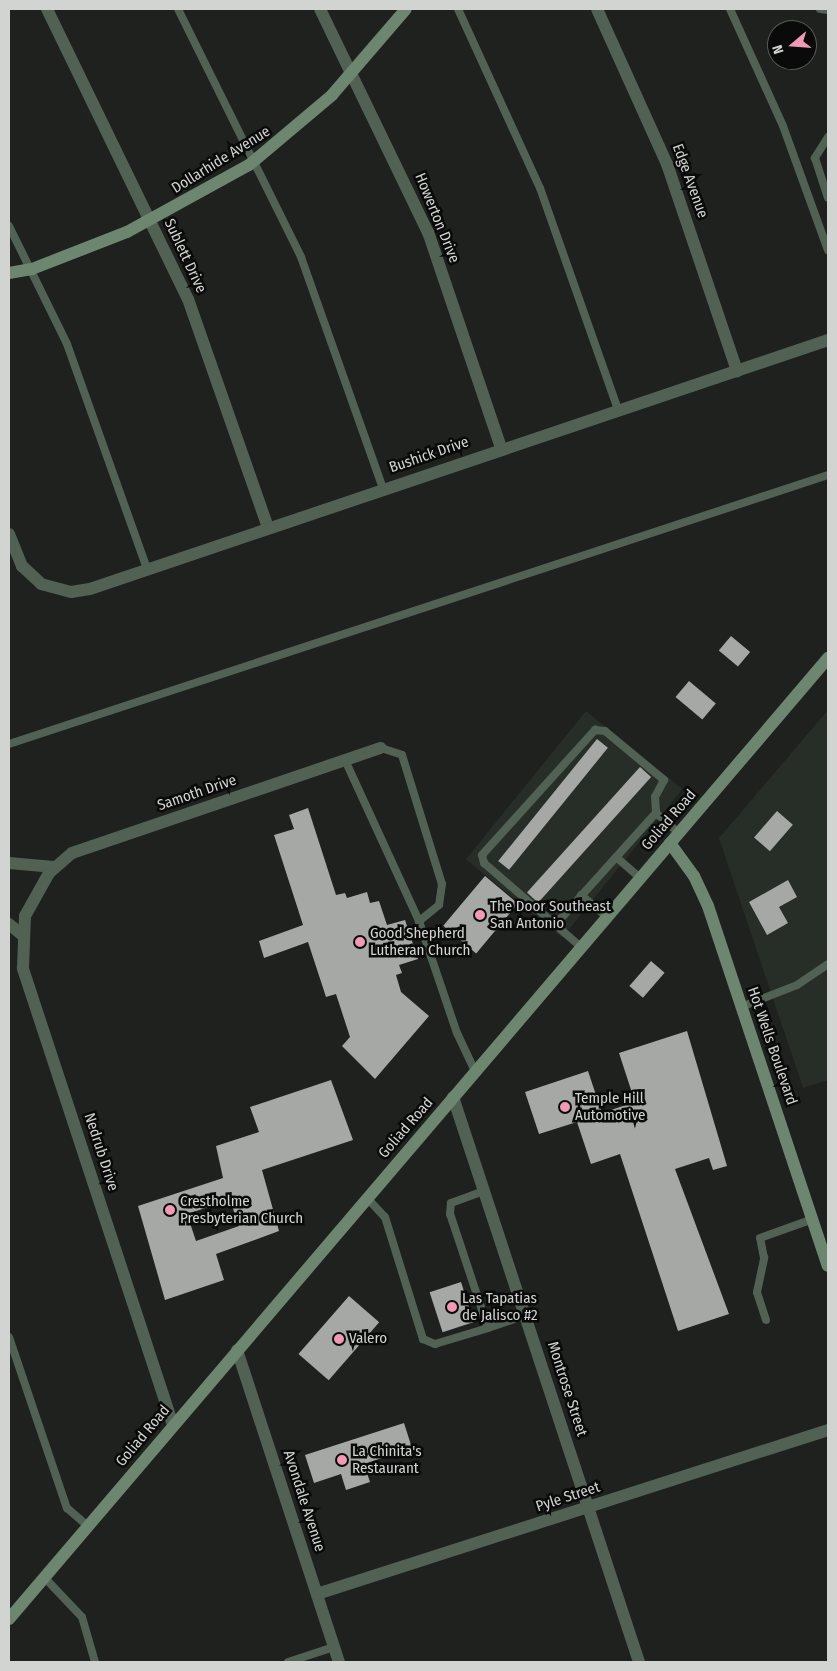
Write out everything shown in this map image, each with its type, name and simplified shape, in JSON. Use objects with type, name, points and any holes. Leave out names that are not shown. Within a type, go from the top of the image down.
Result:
[{"type":"main road","name":"Dollarhide Avenue","points":[[9,272],[32,269],[151,221],[256,159],[353,72],[406,9]]},
{"type":"main road","name":"Goliad Road","points":[[9,1619],[828,658]]},
{"type":"main road","name":"Hot Wells Boulevard","points":[[670,843],[694,876],[708,906],[828,1266]]},
{"type":"street","name":"Sublett Drive","points":[[47,9],[188,299],[268,526]]},
{"type":"street","name":"Howerton Drive","points":[[320,9],[353,72],[428,232],[500,448]]},
{"type":"street","name":"Edge Avenue","points":[[597,9],[667,164],[737,371]]},
{"type":"street","name":"Bushick Drive","points":[[9,534],[22,566],[41,584],[71,592],[147,569],[268,526],[828,340]]},
{"type":"street","name":"Samoth Drive","points":[[38,890],[54,867],[72,853],[381,748]]},
{"type":"street","points":[[9,863],[54,867]]},
{"type":"street","name":"Nedrub Drive","points":[[38,890],[22,935],[23,968],[173,1425]]},
{"type":"street","points":[[9,924],[22,935]]},
{"type":"street","name":"Montrose Street","points":[[454,1097],[639,1662]]},
{"type":"street","name":"Avondale Avenue","points":[[237,1350],[339,1662]]},
{"type":"street","name":"Pyle Street","points":[[317,1594],[828,1430]]},
{"type":"lane","points":[[178,9],[256,159],[301,257],[383,488]]},
{"type":"lane","points":[[458,9],[540,188],[618,410]]},
{"type":"lane","points":[[730,9],[784,126],[828,250]]},
{"type":"lane","points":[[820,9],[828,10]]},
{"type":"lane","points":[[828,137],[815,158],[828,198]]},
{"type":"lane","points":[[9,226],[32,269],[90,404],[147,569]]},
{"type":"lane","points":[[9,744],[828,475]]},
{"type":"lane","points":[[581,947],[484,863],[482,855],[595,730],[605,731],[664,780],[654,797],[656,813],[679,832]]},
{"type":"lane","points":[[381,748],[402,755],[442,884],[439,905],[419,921]]},
{"type":"lane","points":[[346,760],[419,921],[457,1033],[476,1072]]},
{"type":"lane","points":[[555,924],[656,813]]},
{"type":"lane","points":[[616,857],[640,878]]},
{"type":"lane","points":[[581,895],[607,917]]},
{"type":"lane","points":[[742,1007],[797,985],[828,964]]},
{"type":"lane","points":[[484,1191],[451,1203],[450,1214],[488,1328]]},
{"type":"lane","points":[[367,1198],[385,1217],[423,1340],[435,1344],[526,1315]]},
{"type":"lane","points":[[766,1320],[757,1292],[764,1258],[760,1238],[813,1220]]},
{"type":"lane","points":[[9,1337],[67,1508],[88,1526]]},
{"type":"lane","points":[[44,1577],[82,1618],[96,1662]]},
{"type":"lane","points":[[288,1662],[334,1647]]},
{"type":"shaded area","points":[[828,710],[828,1080],[803,1088],[719,838]]},
{"type":"shaded area","points":[[586,711],[682,789],[562,937],[466,859]]},
{"type":"building","points":[[731,636],[750,652],[738,667],[719,651]]},
{"type":"building","points":[[689,681],[716,703],[702,720],[676,697]]},
{"type":"building","points":[[597,739],[608,748],[509,870],[498,861]]},
{"type":"building","points":[[640,767],[651,777],[538,903],[527,893]]},
{"type":"building","name":"Good Shepherd Lutheran Church","points":[[308,808],[336,895],[345,893],[347,898],[367,892],[370,903],[379,901],[387,925],[405,920],[418,959],[399,965],[402,973],[396,975],[401,992],[429,1016],[375,1079],[342,1046],[350,1037],[336,994],[326,997],[308,942],[264,958],[259,941],[303,925],[274,835],[294,829],[289,815]]},
{"type":"building","points":[[777,811],[793,825],[770,851],[754,837]]},
{"type":"building","name":"The Door Southeast San Antonio","points":[[485,876],[518,904],[476,953],[443,926]]},
{"type":"building","points":[[788,880],[797,897],[779,907],[788,923],[767,935],[749,902]]},
{"type":"building","points":[[651,961],[665,973],[643,998],[629,986]]},
{"type":"building","points":[[687,1031],[727,1166],[713,1170],[709,1158],[675,1169],[729,1314],[678,1331],[620,1154],[591,1164],[577,1122],[539,1134],[525,1092],[588,1071],[602,1113],[635,1102],[619,1053]]},
{"type":"building","name":"Crestholme Presbyterian Church","points":[[331,1080],[353,1140],[262,1170],[279,1231],[216,1254],[224,1280],[165,1300],[138,1206],[223,1178],[216,1146],[259,1132],[250,1107]],"holes":[[[230,1200],[239,1226],[196,1241],[187,1214]]]},
{"type":"building","name":"Las Tapatias de Jalisco #2","points":[[461,1282],[474,1322],[443,1332],[430,1292]]},
{"type":"building","name":"Valero","points":[[349,1296],[379,1322],[329,1380],[298,1354]]},
{"type":"building","name":"La Chinita's Restaurant","points":[[404,1423],[412,1448],[364,1464],[370,1482],[346,1490],[341,1474],[314,1483],[305,1455]]},
{"type":"place","name":"The Door Southeast San Antonio","points":[[480,915]]},
{"type":"place","name":"Good Shepherd Lutheran Church","points":[[360,942]]},
{"type":"place","name":"Temple Hill Automotive","points":[[565,1107]]},
{"type":"place","name":"Crestholme Presbyterian Church","points":[[170,1210]]},
{"type":"place","name":"Las Tapatias de Jalisco #2","points":[[452,1307]]},
{"type":"place","name":"Valero","points":[[339,1339]]},
{"type":"place","name":"La Chinita's Restaurant","points":[[342,1460]]}]
